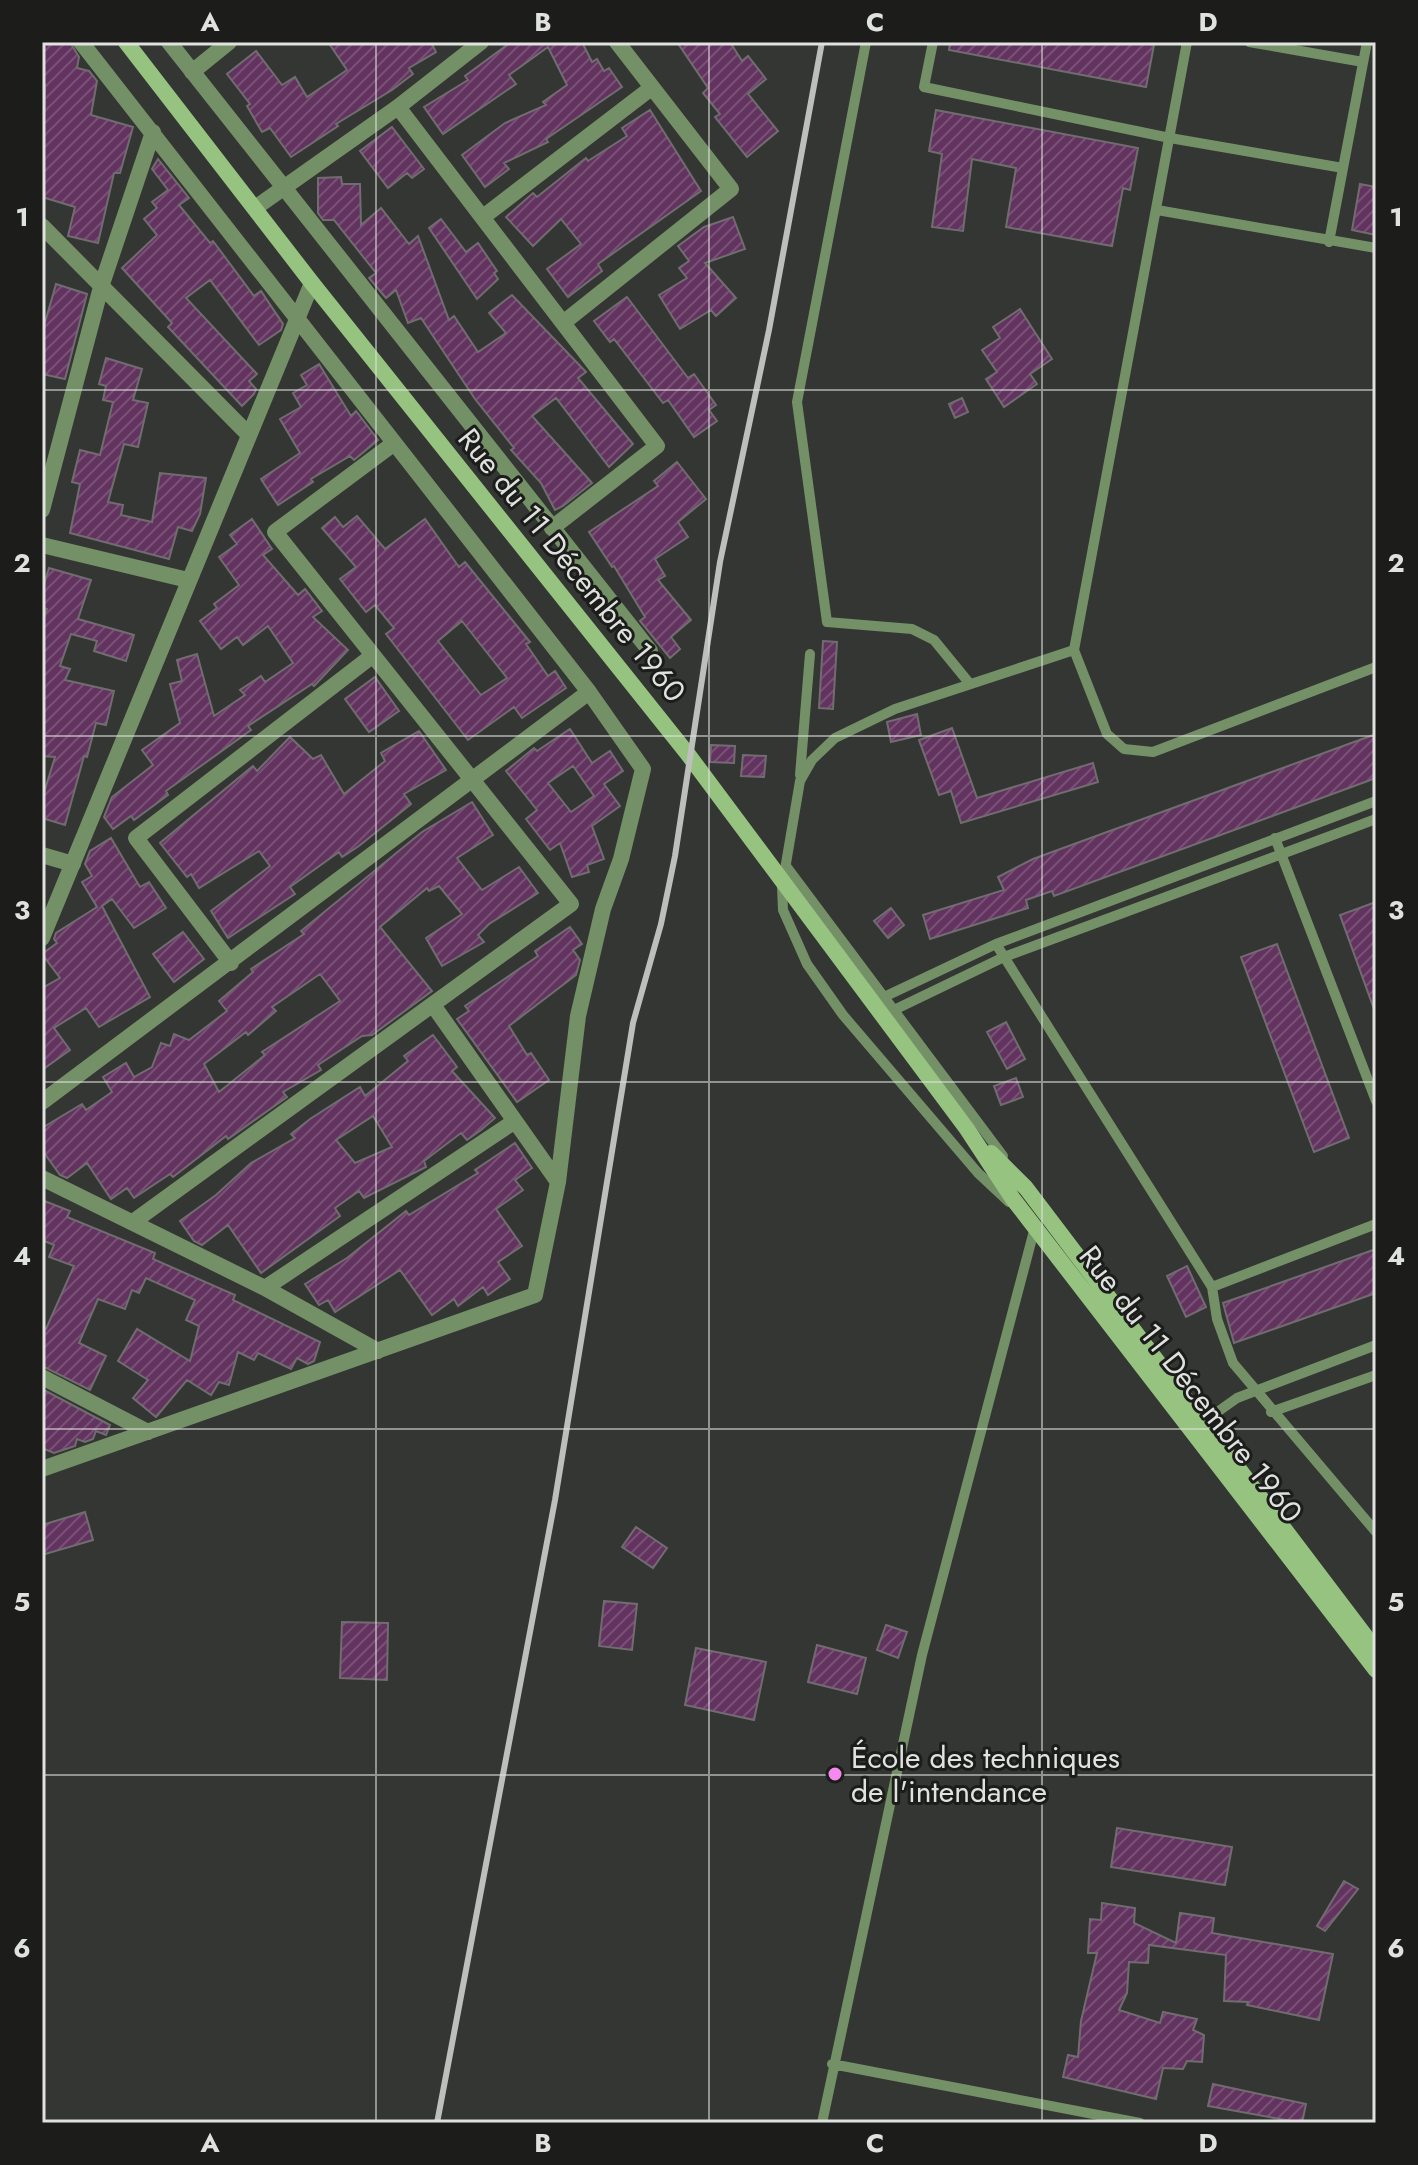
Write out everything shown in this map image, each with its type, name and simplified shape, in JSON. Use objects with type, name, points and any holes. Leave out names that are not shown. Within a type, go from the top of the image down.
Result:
[{"type":"main road","name":"Rue du 11 Décembre 1960","points":[[126,42],[312,283],[687,753],[967,1129],[1036,1229],[1376,1670]]},
{"type":"main road","name":"Rue du 11 Décembre 1960","points":[[967,1129],[1026,1188],[1376,1650]]},
{"type":"street","points":[[42,1469],[535,1295],[558,1182],[578,1016],[603,909],[621,859],[643,769],[589,692],[81,42]]},
{"type":"street","points":[[169,42],[650,651]]},
{"type":"street","points":[[192,72],[229,42]]},
{"type":"street","points":[[255,208],[398,107],[481,42]]},
{"type":"street","points":[[563,323],[731,189],[650,89],[617,42]]},
{"type":"street","points":[[483,217],[650,89]]},
{"type":"street","points":[[398,107],[657,446],[552,528]]},
{"type":"street","points":[[42,510],[101,287],[153,132]]},
{"type":"street","points":[[42,226],[249,435]]},
{"type":"street","points":[[42,938],[312,283]]},
{"type":"street","points":[[133,1222],[571,904],[275,532],[393,444]]},
{"type":"street","points":[[42,545],[188,580]]},
{"type":"street","points":[[231,963],[136,838],[372,656]]},
{"type":"street","points":[[42,1102],[589,692]]},
{"type":"street","points":[[42,855],[73,864]]},
{"type":"street","points":[[433,1005],[558,1182]]},
{"type":"street","points":[[265,1288],[515,1121]]},
{"type":"street","points":[[42,1178],[265,1288],[378,1351]]},
{"type":"street","points":[[42,1377],[148,1432]]},
{"type":"lane","points":[[866,42],[797,402],[827,622],[912,629],[934,640],[970,684]]},
{"type":"lane","points":[[933,42],[924,87],[1170,138],[1343,168]]},
{"type":"lane","points":[[1187,42],[1074,650],[1107,734],[1124,749],[1153,752],[1376,667]]},
{"type":"lane","points":[[1249,42],[1363,62]]},
{"type":"lane","points":[[1329,242],[1367,42]]},
{"type":"lane","points":[[1157,210],[1376,248]]},
{"type":"lane","points":[[800,781],[812,760],[835,738],[859,724],[1074,650]]},
{"type":"lane","points":[[810,654],[800,781],[786,866],[783,910],[807,964],[843,1015],[978,1173],[1036,1229],[922,1655],[832,2064],[822,2123]]},
{"type":"lane","points":[[884,997],[996,944],[1376,801]]},
{"type":"lane","points":[[894,1010],[1004,957],[1376,819]]},
{"type":"lane","points":[[1275,838],[1376,1101]]},
{"type":"lane","points":[[786,866],[1026,1188]]},
{"type":"lane","points":[[996,944],[1212,1287],[1217,1319],[1233,1363],[1254,1392],[1376,1532]]},
{"type":"lane","points":[[1212,1287],[1376,1224]]},
{"type":"lane","points":[[1202,1423],[1237,1398],[1376,1345]]},
{"type":"lane","points":[[1271,1412],[1376,1375]]},
{"type":"lane","points":[[832,2064],[1140,2123]]},
{"type":"building","points":[[42,42],[70,42],[79,57],[77,68],[89,71],[97,81],[91,115],[133,127],[120,173],[114,173],[98,243],[68,236],[75,207],[42,197],[45,85],[42,84]]},
{"type":"building","points":[[328,42],[431,42],[436,52],[409,68],[413,74],[392,90],[336,124],[338,126],[291,157],[270,128],[262,132],[247,106],[250,104],[227,74],[256,51],[282,85],[295,77],[307,97],[347,70]]},
{"type":"building","points":[[511,42],[582,42],[592,62],[597,59],[604,71],[609,68],[622,87],[546,139],[548,142],[504,163],[509,169],[485,187],[462,155],[505,123],[546,105],[543,102],[567,85],[548,47],[509,75],[516,84],[443,134],[424,107],[468,80],[465,76]]},
{"type":"building","points":[[677,42],[730,42],[742,61],[748,56],[766,79],[748,94],[778,131],[747,157],[715,117],[720,114],[703,93],[708,88]]},
{"type":"building","points":[[950,42],[1139,42],[1154,45],[1146,87],[949,50]]},
{"type":"building","points":[[650,110],[701,191],[598,264],[602,271],[568,297],[547,269],[581,244],[561,219],[533,246],[506,217],[533,193],[537,197],[586,158],[588,161],[627,136],[622,128]]},
{"type":"building","points":[[936,110],[1138,148],[1130,190],[1123,188],[1112,246],[1006,227],[1016,168],[972,159],[963,231],[932,227],[942,154],[929,151]]},
{"type":"building","points":[[392,127],[424,169],[412,178],[407,173],[388,188],[360,151]]},
{"type":"building","points":[[158,159],[189,198],[179,205],[210,243],[213,241],[254,296],[261,291],[283,324],[281,330],[259,345],[210,280],[186,298],[257,374],[249,381],[256,389],[254,394],[242,406],[168,327],[172,323],[122,268],[157,235],[144,219],[157,208],[152,202],[168,190],[152,169]]},
{"type":"building","points":[[341,177],[342,184],[360,184],[361,225],[381,208],[409,244],[418,236],[449,320],[454,316],[478,352],[506,333],[489,313],[512,295],[586,372],[578,378],[633,444],[609,467],[556,398],[532,416],[592,483],[563,506],[555,510],[541,483],[511,450],[514,448],[475,399],[421,318],[408,323],[396,290],[386,298],[369,278],[376,273],[334,220],[323,220],[318,213],[318,178]]},
{"type":"building","points":[[1360,184],[1376,187],[1376,235],[1352,230]]},
{"type":"building","points":[[733,217],[745,249],[705,263],[736,298],[716,316],[711,310],[680,329],[659,295],[687,278],[679,268],[689,261],[678,246],[704,227]]},
{"type":"building","points":[[441,219],[466,252],[478,243],[497,271],[494,273],[498,279],[477,299],[429,228]]},
{"type":"building","points":[[56,284],[87,294],[65,379],[42,374],[42,333]]},
{"type":"building","points":[[627,297],[688,378],[694,374],[716,405],[709,410],[717,421],[694,437],[668,400],[663,403],[614,339],[610,342],[594,321]]},
{"type":"building","points":[[1020,309],[1052,359],[1030,374],[1037,384],[1004,407],[986,379],[997,372],[982,350],[1000,338],[993,327]]},
{"type":"building","points":[[106,358],[142,369],[133,400],[148,403],[138,447],[124,444],[108,502],[123,505],[121,515],[152,522],[160,473],[206,478],[200,514],[192,531],[178,527],[169,559],[70,533],[80,484],[72,482],[80,450],[100,455],[113,402],[103,400],[106,386],[99,384]]},
{"type":"building","points":[[319,364],[351,416],[356,411],[378,440],[354,460],[350,456],[311,479],[313,482],[278,505],[261,479],[300,453],[280,419],[301,407],[293,393],[307,385],[301,375]]},
{"type":"building","points":[[962,398],[968,412],[955,418],[949,404]]},
{"type":"building","points":[[677,462],[706,499],[678,522],[688,537],[655,559],[665,576],[658,580],[691,620],[671,637],[680,649],[670,658],[640,621],[645,617],[589,532],[658,486],[654,481]]},
{"type":"building","points":[[357,516],[385,549],[425,519],[459,567],[465,562],[530,642],[526,644],[548,676],[555,671],[566,688],[522,718],[514,707],[468,740],[386,634],[394,628],[375,605],[366,612],[340,579],[356,567],[322,528],[335,517],[343,527]],"holes":[[[462,621],[507,678],[481,695],[438,641]]]},
{"type":"building","points":[[252,519],[272,549],[263,555],[298,595],[305,589],[322,611],[313,617],[348,650],[314,686],[312,684],[248,726],[251,730],[166,791],[168,795],[134,820],[131,816],[113,829],[104,817],[112,797],[153,765],[142,750],[180,723],[170,684],[182,681],[177,660],[197,654],[214,716],[245,695],[240,690],[261,676],[265,682],[293,663],[268,626],[243,645],[237,637],[221,649],[200,621],[217,608],[214,604],[239,585],[219,557],[237,544],[230,535]]},
{"type":"building","points":[[49,568],[91,580],[78,619],[134,635],[126,661],[94,651],[97,641],[71,634],[60,666],[70,669],[65,680],[114,691],[106,725],[96,723],[65,825],[42,818],[42,799],[55,757],[42,756],[42,623],[47,609],[42,608],[42,591]]},
{"type":"building","points":[[823,641],[837,642],[833,709],[819,708]]},
{"type":"building","points":[[375,677],[399,711],[369,732],[345,699]]},
{"type":"building","points":[[917,714],[921,735],[891,742],[887,722]]},
{"type":"building","points":[[952,728],[977,798],[1093,763],[1098,782],[961,823],[951,791],[939,795],[919,740]]},
{"type":"building","points":[[570,729],[592,763],[610,751],[623,771],[604,784],[620,806],[592,826],[604,859],[587,865],[589,872],[572,877],[560,843],[550,850],[526,819],[537,810],[506,771],[534,748],[537,751]],"holes":[[[573,766],[594,796],[571,812],[548,783]]]},
{"type":"building","points":[[419,731],[446,770],[404,794],[411,804],[359,846],[342,857],[339,852],[290,887],[295,894],[228,938],[211,911],[270,866],[259,851],[199,888],[191,874],[187,877],[160,843],[253,766],[257,771],[290,737],[313,759],[321,755],[344,794],[385,761],[381,753]]},
{"type":"building","points":[[1376,734],[1376,778],[1054,896],[1052,891],[1026,900],[1028,908],[930,939],[923,915],[1004,890],[998,877],[1033,859]]},
{"type":"building","points":[[711,745],[735,746],[734,763],[710,762]]},
{"type":"building","points":[[743,755],[766,756],[764,777],[741,776]]},
{"type":"building","points":[[472,802],[493,835],[457,858],[482,890],[519,867],[538,893],[489,924],[478,935],[484,942],[442,966],[426,938],[462,914],[439,886],[429,891],[427,888],[380,927],[432,991],[372,1035],[362,1036],[318,1065],[321,1070],[283,1092],[287,1097],[228,1139],[226,1136],[173,1177],[170,1174],[134,1198],[127,1188],[111,1199],[87,1163],[67,1178],[60,1175],[42,1150],[42,1128],[82,1104],[86,1110],[112,1092],[103,1077],[126,1063],[134,1077],[152,1067],[161,1043],[170,1046],[174,1034],[189,1040],[227,1011],[219,1001],[253,972],[251,969],[304,934],[301,931],[422,832]],"holes":[[[320,974],[340,1001],[262,1052],[265,1055],[219,1092],[204,1064],[246,1032],[248,1035],[276,1011],[272,1007]]]},
{"type":"building","points":[[111,838],[140,887],[149,882],[166,908],[134,928],[112,899],[102,906],[150,997],[99,1027],[86,1008],[54,1028],[70,1050],[42,1070],[42,988],[60,978],[42,954],[57,943],[54,939],[56,933],[97,907],[82,882],[92,876],[85,864],[90,851]]},
{"type":"building","points":[[1376,902],[1376,1008],[1374,1009],[1340,915]]},
{"type":"building","points":[[891,908],[904,925],[888,938],[874,921]]},
{"type":"building","points":[[570,927],[582,944],[573,950],[580,960],[576,975],[509,1026],[527,1055],[531,1053],[549,1080],[517,1102],[457,1019],[469,1011],[465,1006],[538,956],[535,951]]},
{"type":"building","points":[[183,932],[204,959],[174,982],[153,954]]},
{"type":"building","points":[[1277,944],[1349,1138],[1314,1152],[1241,957]]},
{"type":"building","points":[[1006,1022],[1025,1059],[1007,1069],[987,1032]]},
{"type":"building","points":[[433,1035],[457,1067],[452,1071],[495,1118],[467,1140],[461,1133],[424,1161],[426,1167],[364,1198],[359,1191],[335,1208],[340,1216],[261,1273],[228,1225],[202,1245],[194,1241],[180,1221],[216,1195],[251,1163],[295,1138],[291,1134],[310,1119],[360,1087],[365,1096],[408,1061],[404,1056]],"holes":[[[373,1116],[392,1147],[355,1163],[336,1140]]]},
{"type":"building","points":[[1016,1078],[1023,1097],[1001,1105],[994,1086]]},
{"type":"building","points":[[515,1143],[532,1168],[515,1180],[523,1190],[496,1209],[522,1246],[498,1262],[510,1279],[488,1295],[483,1287],[458,1306],[454,1299],[432,1315],[400,1270],[335,1312],[328,1300],[319,1305],[305,1284],[347,1258],[406,1211],[409,1215],[478,1173],[475,1170]]},
{"type":"building","points":[[42,1200],[70,1211],[67,1217],[155,1253],[153,1259],[235,1295],[233,1300],[320,1342],[314,1361],[308,1364],[297,1358],[291,1369],[258,1353],[254,1360],[238,1352],[229,1385],[219,1382],[211,1395],[187,1380],[156,1417],[133,1398],[148,1380],[118,1361],[137,1329],[190,1361],[199,1326],[186,1320],[195,1300],[146,1278],[139,1293],[132,1290],[125,1309],[98,1299],[79,1343],[106,1356],[90,1390],[42,1366],[42,1327],[46,1329],[74,1266],[49,1257],[54,1245],[42,1240]]},
{"type":"building","points":[[1376,1249],[1376,1293],[1234,1343],[1223,1303]]},
{"type":"building","points":[[1187,1266],[1206,1307],[1186,1317],[1167,1276]]},
{"type":"building","points":[[42,1389],[110,1425],[106,1435],[96,1431],[93,1439],[85,1442],[77,1439],[75,1446],[54,1453],[42,1448]]},
{"type":"building","points":[[85,1512],[93,1540],[42,1555],[42,1525]]},
{"type":"building","points":[[636,1527],[667,1548],[653,1568],[622,1547]]},
{"type":"building","points":[[604,1601],[637,1604],[632,1650],[599,1646]]},
{"type":"building","points":[[342,1622],[388,1623],[387,1680],[340,1678]]},
{"type":"building","points":[[886,1625],[907,1632],[898,1658],[877,1650]]},
{"type":"building","points":[[817,1645],[866,1658],[857,1694],[808,1682]]},
{"type":"building","points":[[696,1648],[766,1662],[754,1720],[685,1705]]},
{"type":"building","points":[[1117,1828],[1232,1847],[1225,1885],[1111,1867]]},
{"type":"building","points":[[1344,1881],[1358,1889],[1325,1931],[1317,1926]]},
{"type":"building","points":[[1102,1903],[1135,1908],[1134,1923],[1176,1943],[1180,1913],[1214,1918],[1212,1933],[1333,1954],[1319,2020],[1247,2005],[1248,2002],[1224,2001],[1226,1955],[1149,1945],[1148,1963],[1129,1962],[1127,1993],[1119,2010],[1160,2023],[1163,2012],[1197,2019],[1193,2030],[1204,2035],[1202,2062],[1187,2061],[1183,2069],[1163,2068],[1156,2099],[1063,2077],[1068,2055],[1078,2057],[1081,2021],[1097,1953],[1088,1953],[1090,1919],[1101,1920]]},
{"type":"building","points":[[1213,2084],[1306,2104],[1302,2123],[1208,2106]]},
{"type":"railway","points":[[437,2123],[555,1500],[633,1023],[661,924],[675,856],[720,562],[769,330],[822,42]]},
{"type":"place","name":"École des techniques de l'intendance","points":[[835,1774]]}]
